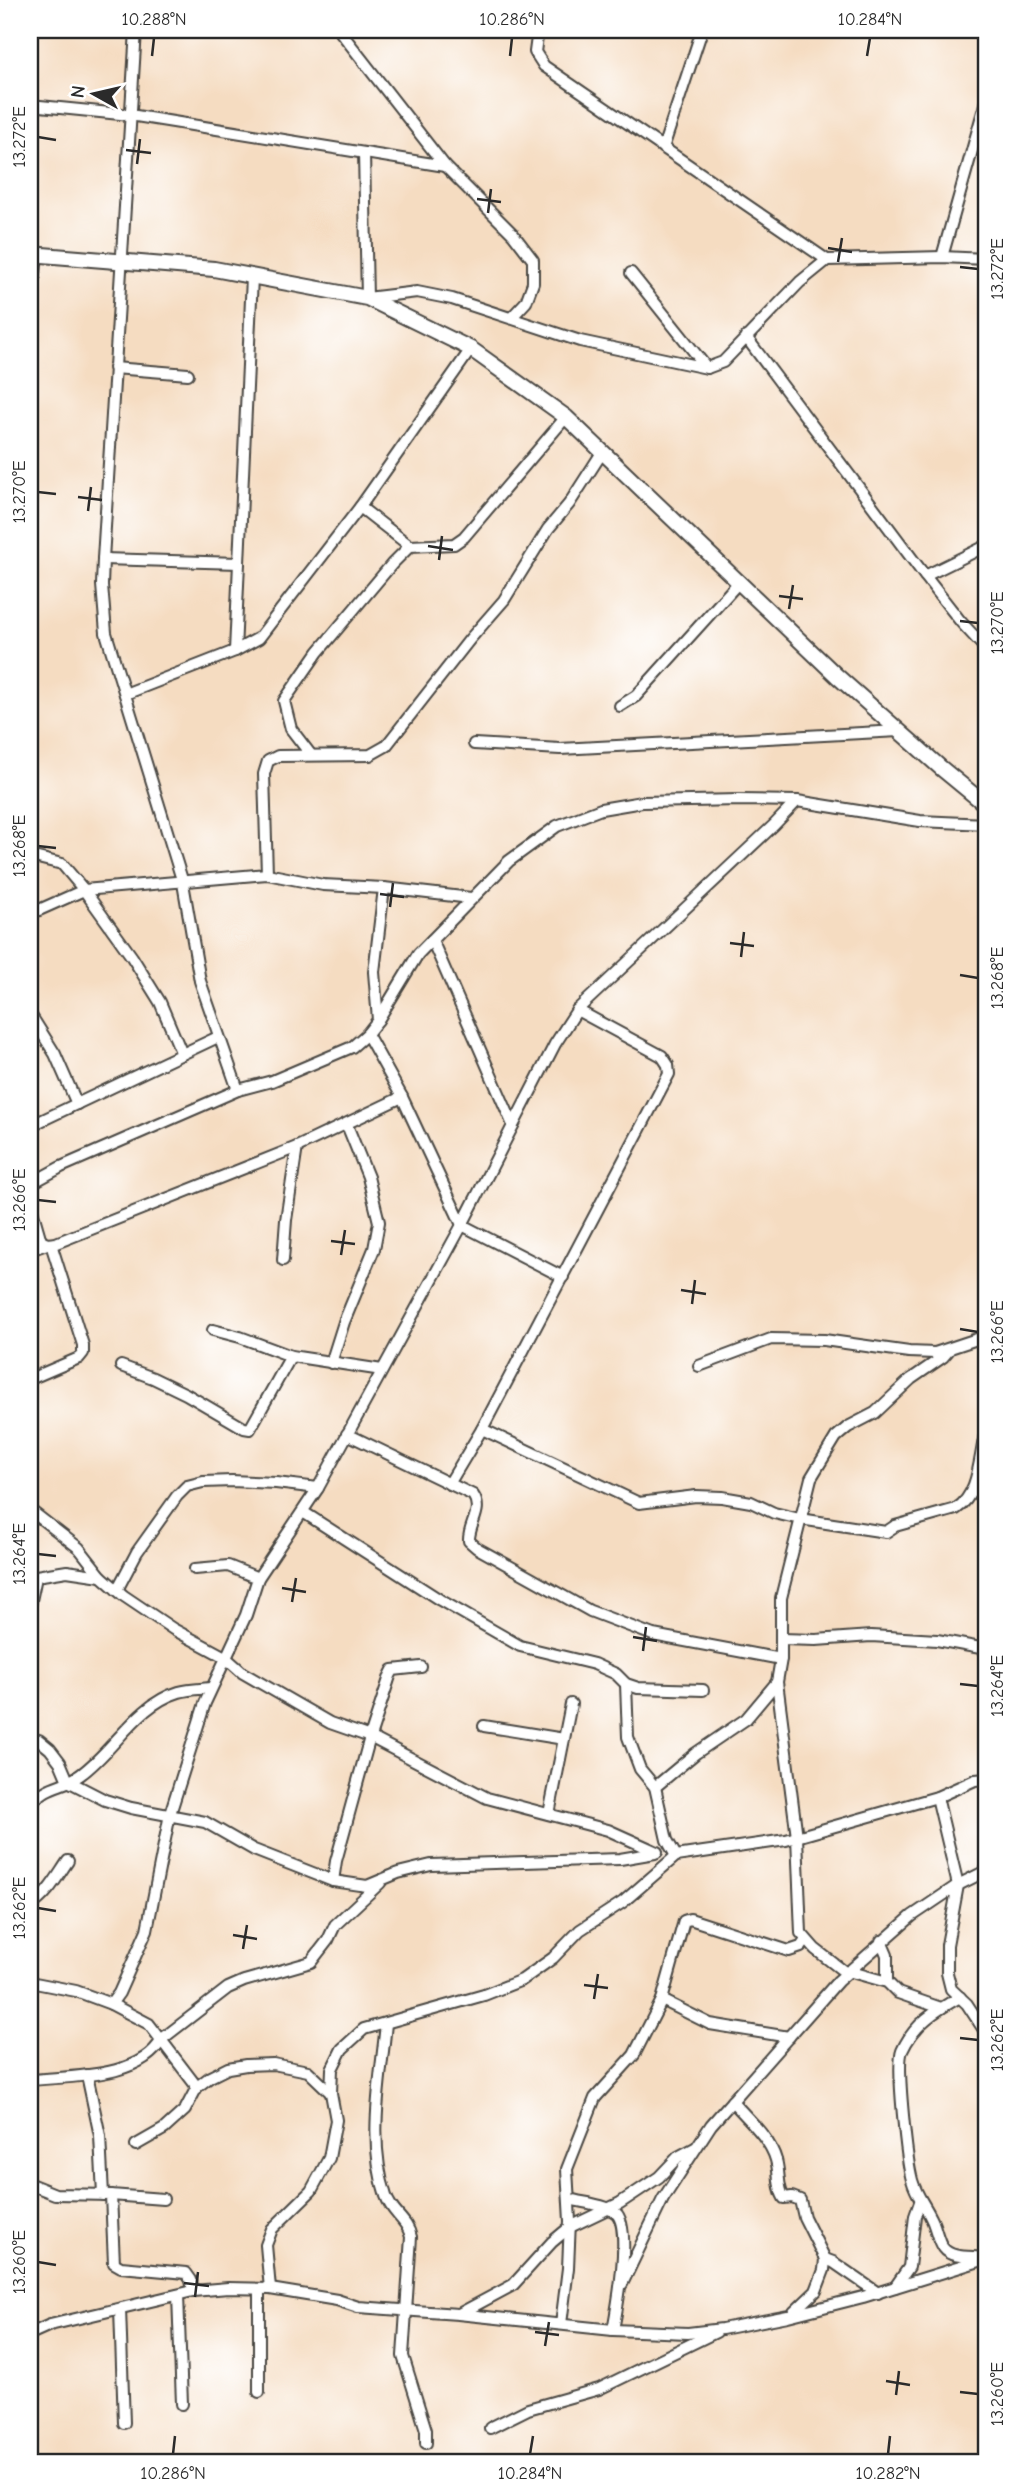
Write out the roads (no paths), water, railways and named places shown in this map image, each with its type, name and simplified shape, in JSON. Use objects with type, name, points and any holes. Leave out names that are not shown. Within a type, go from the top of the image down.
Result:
[{"type":"street","points":[[136,30],[103,559],[106,633],[183,883],[200,981],[238,1090]]},
{"type":"street","points":[[339,30],[445,166],[513,234],[533,260],[533,283],[526,302],[512,317]]},
{"type":"street","points":[[538,30],[535,52],[544,65],[827,260],[942,257],[986,259]]},
{"type":"street","points":[[663,148],[702,30]]},
{"type":"street","points":[[942,257],[986,100]]},
{"type":"street","points":[[30,105],[130,115],[445,166]]},
{"type":"street","points":[[364,153],[367,298]]},
{"type":"street","points":[[30,321],[33,254],[214,270],[367,298],[471,349],[566,417],[837,676],[986,804]]},
{"type":"street","points":[[367,298],[417,292],[452,299],[580,341],[706,368],[723,362],[800,282],[827,260]]},
{"type":"street","points":[[631,273],[706,368]]},
{"type":"street","points":[[235,651],[252,276]]},
{"type":"street","points":[[747,337],[925,576],[986,649]]},
{"type":"street","points":[[125,694],[235,651],[259,638],[360,507],[471,349]]},
{"type":"street","points":[[114,368],[188,374]]},
{"type":"street","points":[[360,507],[410,546],[454,544],[464,537],[566,417]]},
{"type":"street","points":[[267,874],[264,774],[268,761],[278,756],[370,755],[386,746],[504,600],[548,529],[569,504],[603,451]]},
{"type":"street","points":[[311,755],[291,729],[284,701],[318,652],[410,546]]},
{"type":"street","points":[[925,576],[986,546]]},
{"type":"street","points":[[103,559],[239,563]]},
{"type":"street","points":[[620,706],[636,696],[739,582]]},
{"type":"street","points":[[474,744],[560,749],[899,732]]},
{"type":"street","points":[[30,1185],[61,1167],[238,1090],[272,1081],[352,1047],[367,1034],[377,1020],[418,954],[471,898],[509,862],[557,826],[601,809],[642,802],[797,801],[920,821],[986,824]]},
{"type":"street","points":[[111,2004],[147,1930],[170,1814],[211,1688],[246,1615],[258,1578],[318,1488],[462,1225],[555,1044],[577,1010],[797,801]]},
{"type":"street","points":[[30,853],[34,857],[62,864],[84,890],[160,1002],[182,1054]]},
{"type":"street","points":[[30,915],[84,890],[267,874],[323,885],[384,888],[471,898]]},
{"type":"street","points":[[377,1020],[374,972],[384,888]]},
{"type":"street","points":[[432,940],[513,1125]]},
{"type":"street","points":[[449,1484],[482,1429],[564,1277],[669,1074],[668,1065],[662,1056],[577,1010]]},
{"type":"street","points":[[30,1014],[55,1054],[78,1104]]},
{"type":"street","points":[[367,1034],[402,1097],[462,1225],[564,1277]]},
{"type":"street","points":[[30,1126],[218,1037]]},
{"type":"street","points":[[30,1250],[297,1147],[402,1097]]},
{"type":"street","points":[[331,1363],[344,1322],[374,1249],[379,1222],[368,1177],[346,1125]]},
{"type":"street","points":[[283,1260],[297,1147]]},
{"type":"street","points":[[30,1203],[41,1241],[49,1244]]},
{"type":"street","points":[[30,1379],[79,1359],[83,1353],[83,1345],[49,1244]]},
{"type":"street","points":[[213,1330],[291,1356],[382,1370]]},
{"type":"street","points":[[699,1366],[771,1339],[824,1340],[935,1353],[986,1336]]},
{"type":"street","points":[[941,2008],[898,1993],[887,1982],[847,1972],[806,1940],[802,1933],[797,1837],[777,1682],[781,1659],[781,1598],[810,1478],[836,1437],[848,1427],[875,1413],[911,1379],[949,1350]]},
{"type":"street","points":[[121,1366],[153,1378],[250,1429],[291,1356]]},
{"type":"street","points":[[482,1429],[639,1503],[696,1496],[722,1497],[751,1502],[774,1513],[800,1520],[887,1532],[895,1526],[956,1508],[970,1497],[986,1431]]},
{"type":"street","points":[[347,1434],[472,1495],[478,1503],[469,1541],[590,1611],[653,1635],[781,1659]]},
{"type":"street","points":[[117,1590],[137,1552],[187,1486],[203,1482],[232,1481],[318,1488]]},
{"type":"street","points":[[30,1510],[79,1548],[101,1576],[117,1590],[173,1629],[225,1657],[243,1673],[330,1723],[370,1737],[487,1798],[608,1830],[673,1858],[797,1837],[937,1797],[975,1780],[986,1779]]},
{"type":"street","points":[[303,1512],[440,1600],[520,1646],[594,1664],[616,1674],[626,1684],[638,1688],[703,1690]]},
{"type":"street","points":[[195,1569],[228,1566],[258,1578]]},
{"type":"street","points":[[30,1605],[33,1577],[67,1571],[101,1576]]},
{"type":"street","points":[[780,1639],[816,1640],[871,1636],[937,1640],[986,1649]]},
{"type":"street","points":[[333,1881],[370,1737],[393,1670],[421,1667]]},
{"type":"street","points":[[655,1787],[696,1753],[746,1719],[777,1682]]},
{"type":"street","points":[[626,1684],[628,1737],[640,1769],[655,1787],[673,1858]]},
{"type":"street","points":[[30,1804],[38,1794],[80,1775],[137,1718],[158,1703],[178,1692],[211,1688]]},
{"type":"street","points":[[549,1814],[571,1704]]},
{"type":"street","points":[[484,1726],[564,1739]]},
{"type":"street","points":[[30,1738],[39,1740],[50,1749],[60,1762],[68,1781],[105,1800],[131,1808],[205,1822],[254,1850],[333,1881],[367,1886],[398,1873],[431,1865],[620,1859],[657,1852]]},
{"type":"street","points":[[937,1797],[958,1885],[946,1959],[951,1989],[986,2033]]},
{"type":"street","points":[[259,2392],[266,2245],[272,2229],[311,2191],[329,2158],[336,2120],[331,2093],[332,2069],[342,2049],[364,2029],[484,1995],[522,1980],[553,1958],[580,1930],[623,1902],[673,1858]]},
{"type":"street","points":[[30,1906],[52,1885],[68,1861]]},
{"type":"street","points":[[622,2284],[663,2199],[711,2125],[789,2036],[847,1972],[881,1941],[958,1885],[986,1871]]},
{"type":"street","points":[[30,2080],[87,2075],[130,2066],[146,2058],[162,2039],[228,1988],[311,1962],[328,1940],[335,1925],[381,1882]]},
{"type":"street","points":[[561,2324],[570,2227],[567,2169],[595,2098],[634,2055],[662,2000],[684,1921],[690,1919],[789,1951],[802,1947],[806,1940]]},
{"type":"street","points":[[881,1941],[887,1955],[887,1982]]},
{"type":"street","points":[[30,1982],[76,1991],[111,2004],[149,2024],[197,2087]]},
{"type":"street","points":[[960,1997],[933,2011],[919,2025],[901,2054],[899,2071],[908,2160],[920,2202],[930,2215],[943,2249],[951,2254],[986,2259]]},
{"type":"street","points":[[662,2000],[710,2024],[789,2036]]},
{"type":"street","points":[[386,2023],[377,2112],[376,2154],[387,2198],[408,2226],[411,2237],[403,2356],[426,2430],[426,2444]]},
{"type":"street","points":[[136,2145],[164,2129],[185,2110],[197,2087],[228,2068],[246,2064],[273,2064],[308,2071],[331,2093]]},
{"type":"street","points":[[87,2075],[100,2136],[114,2263],[121,2267],[186,2273],[191,2280],[193,2291]]},
{"type":"street","points":[[732,2101],[764,2138],[776,2158],[781,2193],[784,2198],[800,2200],[804,2217],[825,2259],[878,2293]]},
{"type":"street","points":[[458,2314],[513,2285],[552,2242],[570,2227],[609,2209],[659,2177],[678,2157],[697,2146]]},
{"type":"street","points":[[30,2184],[55,2194],[163,2199]]},
{"type":"street","points":[[569,2199],[609,2209],[619,2216],[623,2228],[622,2284],[613,2330]]},
{"type":"street","points":[[895,2287],[909,2267],[915,2217],[920,2202]]},
{"type":"street","points":[[789,2316],[816,2291],[825,2259]]},
{"type":"street","points":[[30,2334],[50,2325],[193,2291],[228,2288],[265,2289],[337,2300],[358,2307],[613,2330],[688,2333],[789,2316],[878,2293],[986,2259]]},
{"type":"street","points":[[178,2295],[182,2404]]},
{"type":"street","points":[[120,2309],[124,2423]]},
{"type":"street","points":[[490,2428],[528,2409],[599,2389],[722,2329]]}]
